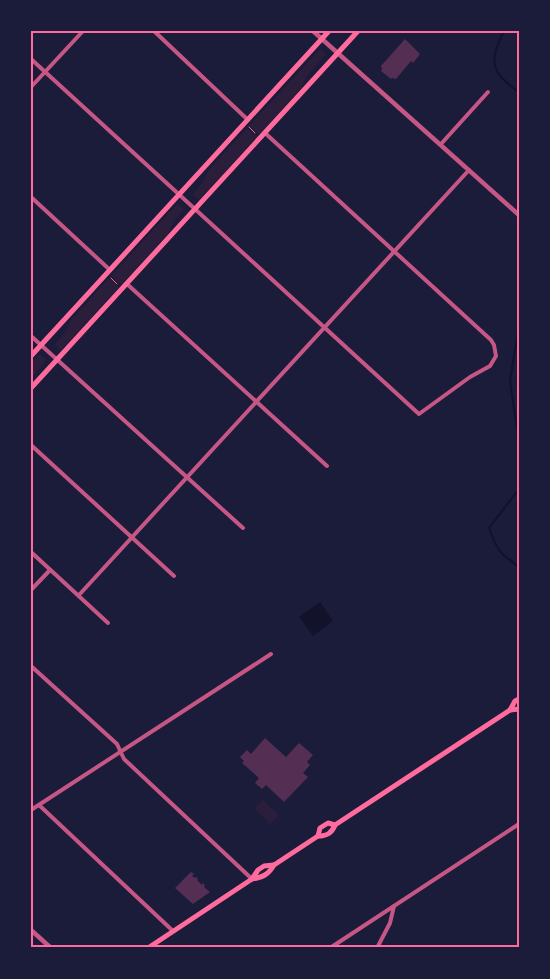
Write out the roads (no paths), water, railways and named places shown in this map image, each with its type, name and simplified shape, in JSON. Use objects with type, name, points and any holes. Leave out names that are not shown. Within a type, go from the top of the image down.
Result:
[{"type":"main road","points":[[31,356],[329,31]]},
{"type":"main road","points":[[31,388],[358,31]]},
{"type":"main road","points":[[510,710],[515,701],[519,699]]},
{"type":"main road","points":[[148,948],[252,879],[263,877],[269,873],[274,864],[318,836],[325,836],[333,831],[335,825],[510,710],[519,709]]},
{"type":"main road","points":[[318,836],[320,828],[324,825],[328,823],[335,825]]},
{"type":"street","points":[[31,87],[83,31]]},
{"type":"street","points":[[154,31],[247,121]]},
{"type":"street","points":[[313,31],[519,215]]},
{"type":"street","points":[[31,59],[419,414],[470,377],[490,366],[494,361],[496,350],[491,340],[263,136]]},
{"type":"street","points":[[441,144],[488,92]]},
{"type":"street","points":[[79,595],[469,170]]},
{"type":"street","points":[[31,197],[108,272]]},
{"type":"street","points":[[128,284],[327,466]]},
{"type":"street","points":[[31,336],[243,528]]},
{"type":"street","points":[[31,445],[174,576]]},
{"type":"street","points":[[31,552],[108,623]]},
{"type":"street","points":[[31,590],[50,570]]},
{"type":"street","points":[[31,810],[271,654]]},
{"type":"street","points":[[31,666],[117,744],[124,759],[252,879]]},
{"type":"street","points":[[39,805],[173,931]]},
{"type":"street","points":[[330,948],[519,824]]},
{"type":"street","points":[[377,948],[390,924],[394,906]]},
{"type":"street","points":[[31,930],[50,948]]},
{"type":"waterway","points":[[504,31],[496,51],[495,66],[502,78],[519,92]]},
{"type":"waterway","points":[[519,326],[510,381],[519,443]]},
{"type":"waterway","points":[[519,489],[489,528],[500,551],[519,568]]}]
